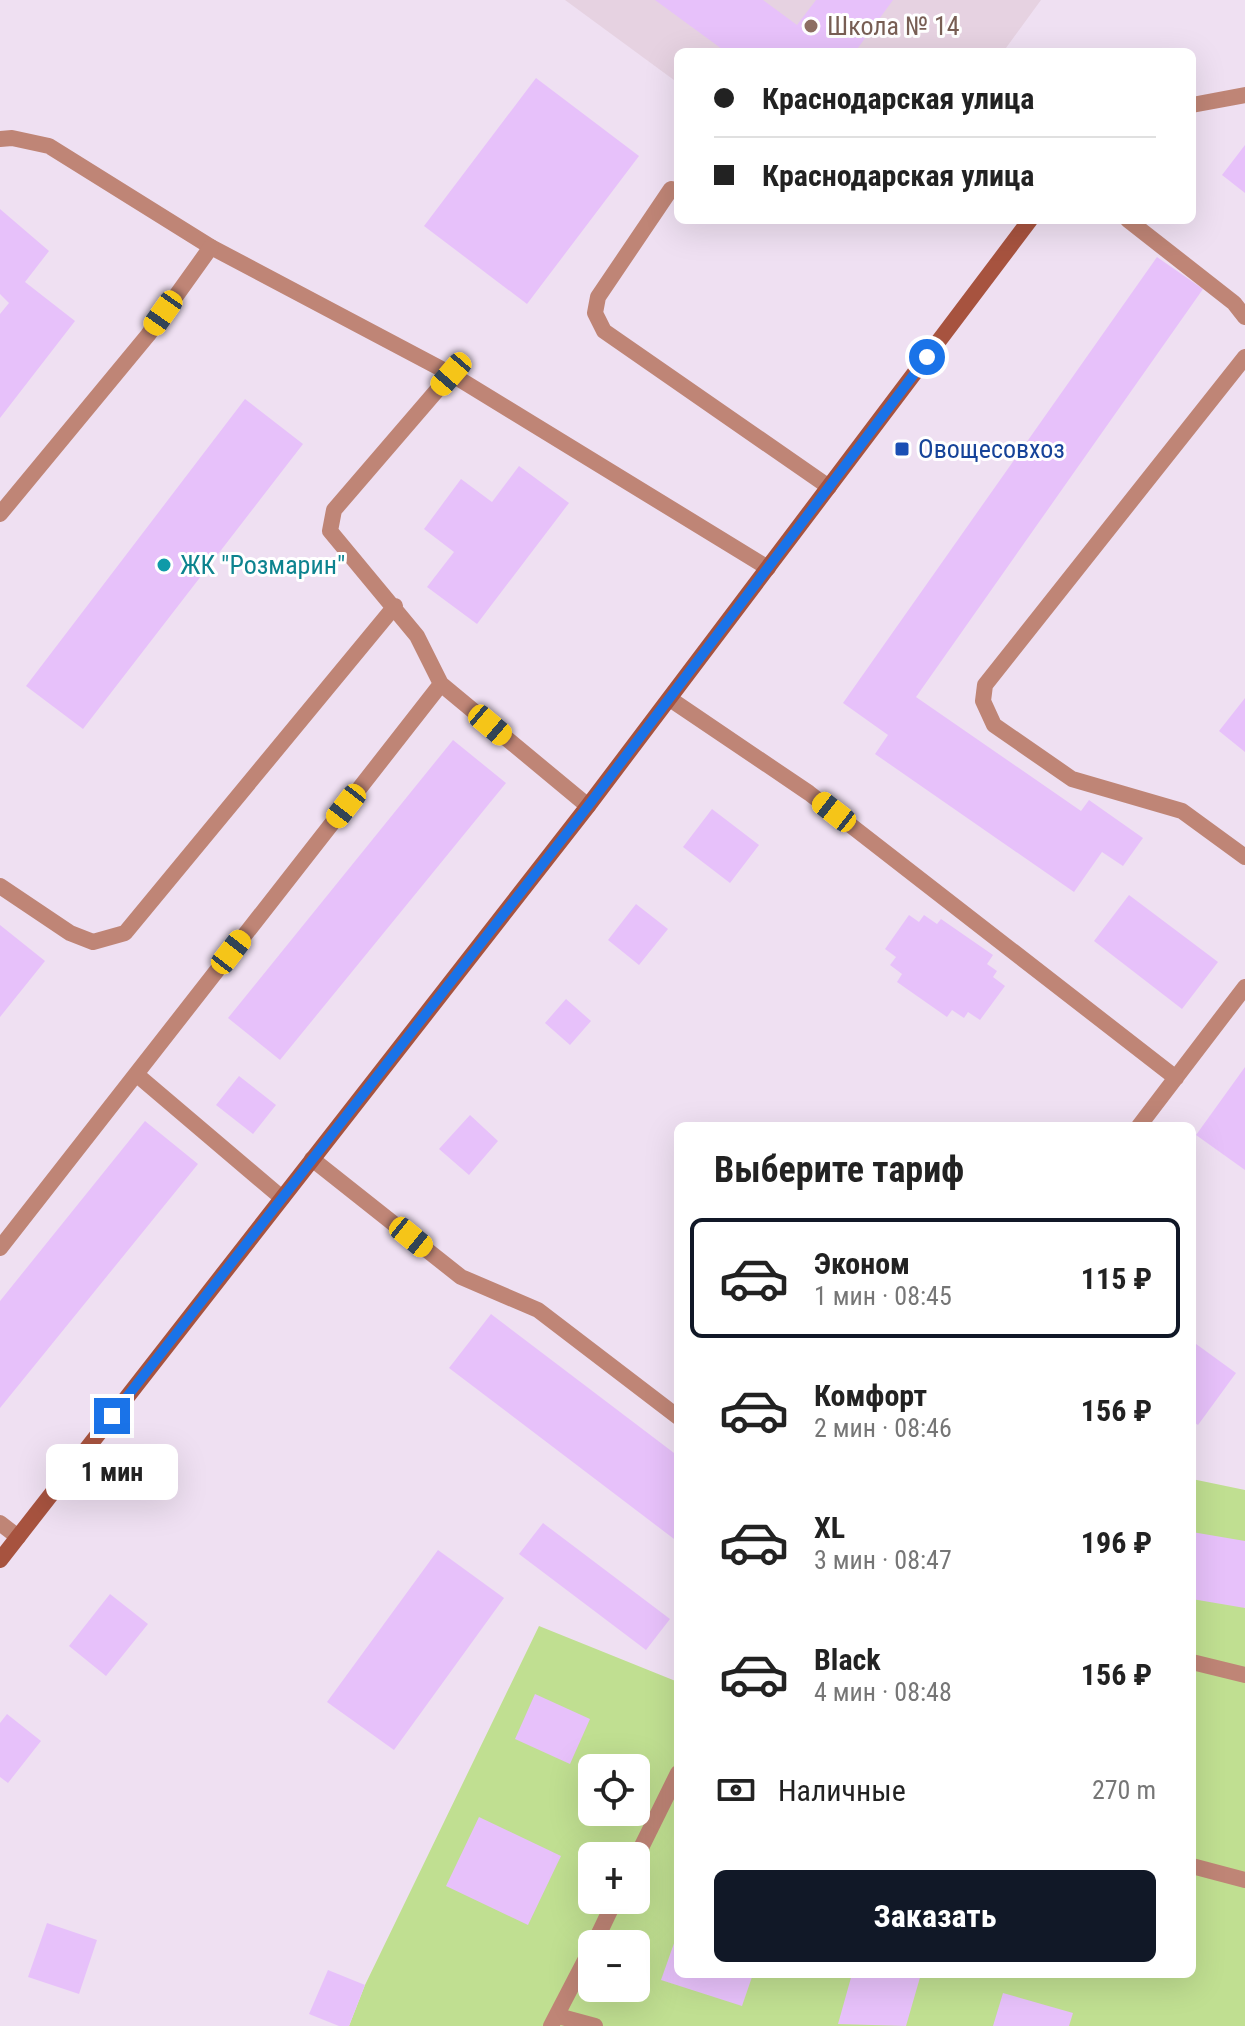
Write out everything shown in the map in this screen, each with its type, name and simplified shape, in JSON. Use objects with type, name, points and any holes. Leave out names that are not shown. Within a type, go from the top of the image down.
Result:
[{"type":"main road","points":[[0,1560],[588,806],[1027,224]]},
{"type":"street","points":[[1196,104],[1245,95]]},
{"type":"street","points":[[0,139],[12,138],[49,146],[211,247],[451,374],[768,568]]},
{"type":"street","points":[[671,189],[598,297],[595,313],[604,331],[829,487]]},
{"type":"street","points":[[1133,224],[1234,303],[1245,317]]},
{"type":"street","points":[[0,514],[148,335],[211,247]]},
{"type":"street","points":[[1245,357],[985,685],[983,701],[994,725],[1072,779],[1182,811],[1245,857]]},
{"type":"street","points":[[451,374],[334,510],[330,531],[417,636],[441,684],[588,806]]},
{"type":"street","points":[[0,886],[70,933],[93,942],[125,933],[395,606]]},
{"type":"street","points":[[0,1248],[441,684]]},
{"type":"street","points":[[670,699],[809,793],[1176,1078]]},
{"type":"street","points":[[1142,1122],[1245,987]]},
{"type":"street","points":[[136,1074],[282,1198]]},
{"type":"street","points":[[312,1159],[461,1277],[538,1310],[674,1414]]},
{"type":"street","points":[[0,1523],[18,1537]]},
{"type":"street","points":[[1196,1663],[1245,1675]]},
{"type":"street","points":[[644,1842],[674,1781]]},
{"type":"street","points":[[1196,1867],[1245,1880]]},
{"type":"street","points":[[578,1976],[555,2021],[595,2026]]},
{"type":"shaded area","name":"Школа № 14","points":[[565,0],[1041,0],[1006,48],[674,48],[674,80]]},
{"type":"green space","points":[[1196,1480],[1245,1490],[1245,2026],[349,2026],[365,1985],[539,1626],[674,1680],[674,1978],[1196,1978]]},
{"type":"building","points":[[655,0],[763,0],[797,25],[816,0],[893,0],[858,48],[721,48]]},
{"type":"building","points":[[536,78],[639,156],[527,304],[424,226]]},
{"type":"building","points":[[1245,145],[1245,193],[1222,175]]},
{"type":"building","points":[[0,209],[49,251],[25,282],[75,321],[0,418],[0,314],[9,303],[0,294]]},
{"type":"building","points":[[1157,257],[1203,289],[916,697],[1081,811],[1089,800],[1143,838],[1123,866],[1102,852],[1074,892],[875,754],[888,735],[843,703]]},
{"type":"building","name":"ЖК \"Розмарин\"","points":[[245,399],[303,444],[83,729],[26,686]]},
{"type":"building","points":[[519,466],[569,503],[477,624],[427,587],[454,552],[424,529],[461,479],[492,502]]},
{"type":"building","points":[[1245,698],[1245,752],[1219,731]]},
{"type":"building","points":[[453,740],[506,783],[280,1060],[228,1018]]},
{"type":"building","points":[[712,809],[759,845],[730,883],[683,847]]},
{"type":"building","points":[[1129,895],[1218,962],[1182,1009],[1094,941]]},
{"type":"building","points":[[636,904],[668,929],[639,965],[608,940]]},
{"type":"building","points":[[909,915],[919,922],[924,915],[937,924],[941,919],[993,955],[987,964],[997,971],[993,977],[1005,986],[980,1020],[968,1012],[964,1018],[952,1010],[947,1017],[897,982],[902,974],[890,965],[896,957],[885,949]]},
{"type":"building","points":[[0,925],[45,961],[0,1017]]},
{"type":"building","points":[[566,999],[591,1021],[570,1045],[545,1023]]},
{"type":"building","points":[[1245,1067],[1245,1170],[1196,1135]]},
{"type":"building","points":[[239,1076],[276,1105],[253,1134],[216,1105]]},
{"type":"building","points":[[470,1115],[498,1141],[469,1175],[439,1149]]},
{"type":"building","points":[[145,1121],[198,1164],[0,1408],[0,1301]]},
{"type":"building","points":[[491,1314],[674,1453],[674,1539],[449,1368]]},
{"type":"building","points":[[1196,1344],[1236,1373],[1196,1424]]},
{"type":"building","points":[[543,1523],[670,1619],[646,1650],[519,1554]]},
{"type":"building","points":[[1196,1533],[1245,1541],[1245,1608],[1196,1600]]},
{"type":"building","points":[[438,1550],[504,1598],[394,1750],[327,1702]]},
{"type":"building","points":[[110,1594],[148,1624],[106,1676],[69,1646]]},
{"type":"building","points":[[535,1694],[590,1719],[570,1764],[515,1739]]},
{"type":"building","points":[[7,1714],[41,1741],[8,1783],[0,1777],[0,1723]]},
{"type":"building","points":[[479,1817],[561,1856],[528,1925],[446,1886]]},
{"type":"building","points":[[47,1923],[97,1940],[79,1994],[28,1977]]},
{"type":"building","points":[[674,1943],[674,1978],[752,1978],[742,2006],[661,1980]]},
{"type":"building","points":[[328,1970],[365,1985],[349,2026],[339,2026],[309,2014]]},
{"type":"building","points":[[851,1978],[920,1978],[906,2026],[838,2024]]},
{"type":"building","points":[[1003,1993],[1073,2013],[1069,2026],[993,2026]]},
{"type":"place","name":"Школа № 14","points":[[811,26]]},
{"type":"place","name":"Овощесовхоз","points":[[902,449]]},
{"type":"place","name":"ЖК \"Розмарин\"","points":[[164,565]]},
{"type":"route","points":[[112,1416],[588,806],[927,357]]}]
